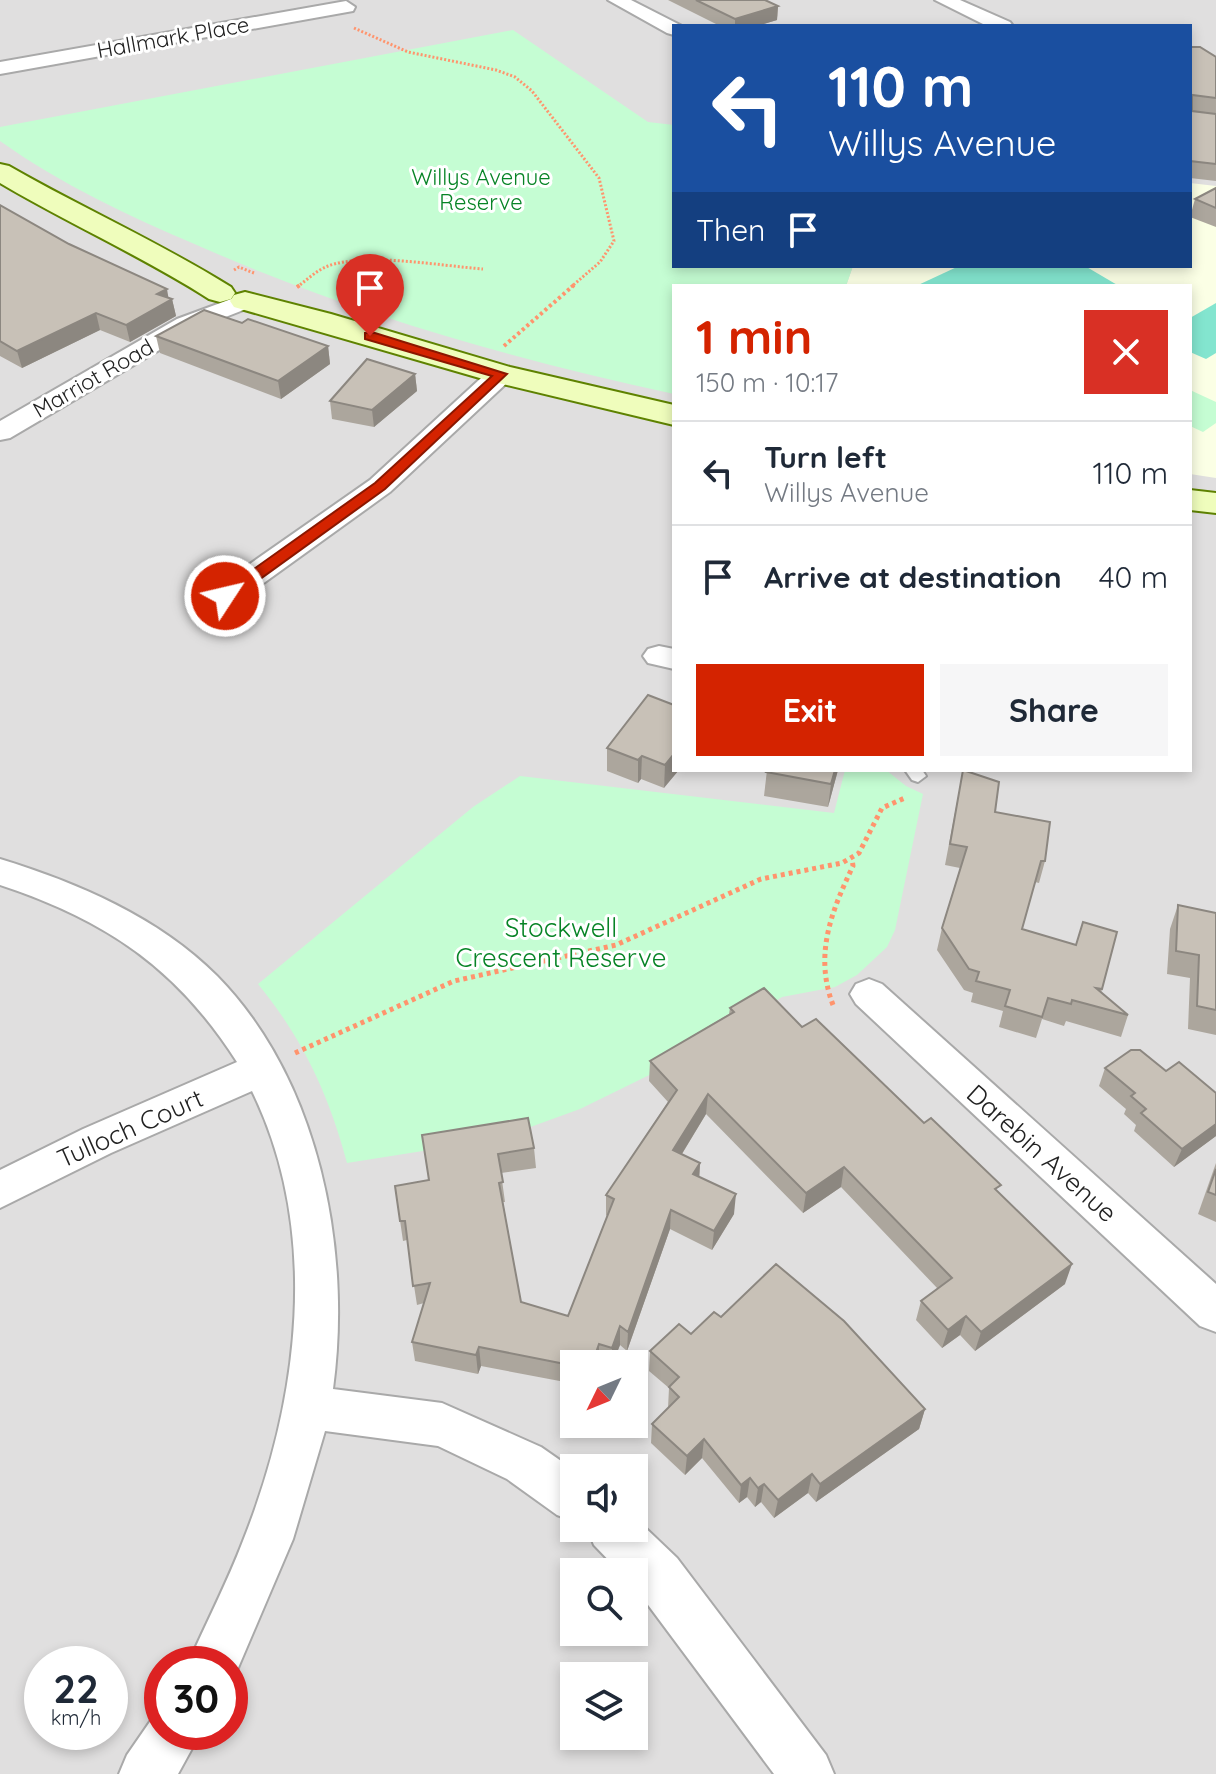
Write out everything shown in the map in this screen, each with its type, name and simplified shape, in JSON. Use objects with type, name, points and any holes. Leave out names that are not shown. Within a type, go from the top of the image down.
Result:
[{"type":"street","points":[[617,0],[672,28]]},
{"type":"street","points":[[944,0],[998,24]]},
{"type":"street","name":"Hallmark Place","points":[[0,68],[341,8]]},
{"type":"street","points":[[0,172],[72,214],[238,293],[320,320],[499,363],[672,414]]},
{"type":"street","name":"Marriot Road","points":[[0,432],[238,293]]},
{"type":"street","points":[[225,596],[380,486],[499,363]]},
{"type":"street","points":[[1192,500],[1216,503]]},
{"type":"street","points":[[0,872],[77,900],[158,950],[223,1009],[261,1069],[281,1109],[306,1185],[315,1242],[317,1308],[307,1407],[289,1480],[268,1545],[222,1646]]},
{"type":"street","name":"Darebin Avenue","points":[[869,992],[1216,1312]]},
{"type":"street","name":"Tulloch Court","points":[[0,1190],[97,1141],[261,1069]]},
{"type":"street","points":[[307,1407],[442,1425],[524,1463],[560,1488]]},
{"type":"street","points":[[625,1542],[659,1576],[807,1774]]},
{"type":"street","points":[[146,1774],[163,1750]]},
{"type":"path","points":[[341,8],[344,23],[400,49],[515,77],[532,91],[599,178],[614,241],[600,262],[499,363]]},
{"type":"path","points":[[295,288],[328,266],[338,264],[387,262],[483,269]]},
{"type":"path","points":[[261,1069],[435,988],[473,976],[616,945],[752,882],[852,859],[864,846],[882,808],[916,795],[916,773]]},
{"type":"path","points":[[852,859],[853,866],[828,922],[824,955],[825,989],[834,1008],[869,992]]},
{"type":"shaded area","points":[[0,0],[1216,0],[1216,1774],[0,1774]]},
{"type":"shaded area","points":[[1192,183],[1216,186],[1216,478],[1192,474],[1192,284],[847,284],[852,268],[1192,268]]},
{"type":"green space","name":"Willys Avenue Reserve","points":[[513,30],[648,122],[672,125],[672,268],[852,268],[847,284],[672,284],[672,394],[553,366],[433,332],[256,270],[72,186],[0,141],[0,127]]},
{"type":"green space","points":[[955,268],[1088,268],[1116,284],[920,284]]},
{"type":"green space","points":[[1216,303],[1216,353],[1206,359],[1192,353],[1192,317]]},
{"type":"green space","points":[[1192,391],[1216,402],[1216,423],[1203,432],[1192,427]]},
{"type":"green space","name":"Stockwell Crescent Reserve","points":[[844,772],[888,772],[923,794],[895,930],[887,947],[857,975],[835,987],[782,997],[682,1059],[580,1109],[525,1129],[467,1144],[347,1163],[332,1114],[313,1069],[258,984],[473,807],[520,776],[834,813]]},
{"type":"building","points":[[696,0],[765,0],[778,6],[735,19]]},
{"type":"building","points":[[1192,47],[1200,47],[1216,57],[1216,98],[1192,95]]},
{"type":"building","points":[[1192,111],[1216,114],[1216,164],[1192,161]]},
{"type":"building","points":[[1216,188],[1216,208],[1195,199]]},
{"type":"building","points":[[0,205],[69,244],[167,289],[157,294],[172,299],[126,325],[96,313],[17,351],[0,341]]},
{"type":"building","points":[[204,310],[242,323],[248,319],[328,346],[278,381],[156,336]]},
{"type":"building","points":[[367,359],[415,374],[372,410],[330,401]]},
{"type":"building","points":[[648,695],[672,704],[672,756],[665,765],[642,756],[638,760],[607,748]]},
{"type":"building","points":[[766,772],[834,772],[831,784]]},
{"type":"building","points":[[963,772],[999,782],[995,812],[1050,822],[1045,861],[1041,861],[1022,929],[1076,945],[1083,922],[1117,932],[1102,989],[1096,988],[1128,1015],[1072,1000],[1071,1004],[1048,998],[1042,1017],[1005,1006],[1010,990],[976,981],[979,972],[969,969],[942,928],[967,847],[950,844]]},
{"type":"building","points":[[1178,905],[1216,913],[1216,1010],[1197,1006],[1199,955],[1176,951]]},
{"type":"building","points":[[764,988],[802,1027],[816,1019],[924,1123],[931,1118],[1001,1185],[995,1189],[1072,1264],[981,1332],[966,1316],[948,1330],[921,1301],[952,1278],[844,1167],[806,1193],[708,1094],[673,1150],[700,1163],[693,1174],[736,1194],[714,1231],[671,1210],[628,1332],[620,1326],[612,1348],[599,1344],[597,1350],[560,1350],[560,1363],[479,1347],[476,1355],[412,1342],[430,1283],[413,1286],[405,1221],[400,1221],[395,1186],[429,1180],[422,1135],[528,1118],[534,1148],[498,1154],[503,1182],[499,1183],[521,1302],[568,1316],[614,1199],[606,1195],[677,1090],[650,1061],[734,1012],[730,1008]]},
{"type":"building","points":[[1131,1050],[1140,1050],[1166,1071],[1179,1062],[1216,1093],[1216,1124],[1182,1149],[1141,1113],[1146,1109],[1131,1096],[1135,1093],[1105,1068]]},
{"type":"building","points":[[1216,1169],[1216,1195],[1208,1192]]},
{"type":"building","points":[[776,1264],[844,1321],[925,1409],[820,1484],[812,1474],[778,1500],[764,1484],[758,1488],[750,1478],[741,1485],[704,1439],[687,1456],[652,1424],[679,1397],[669,1387],[679,1377],[650,1351],[679,1324],[691,1334],[714,1312],[721,1317]]},
{"type":"route","points":[[225,596],[380,486],[501,374],[370,336]]}]
